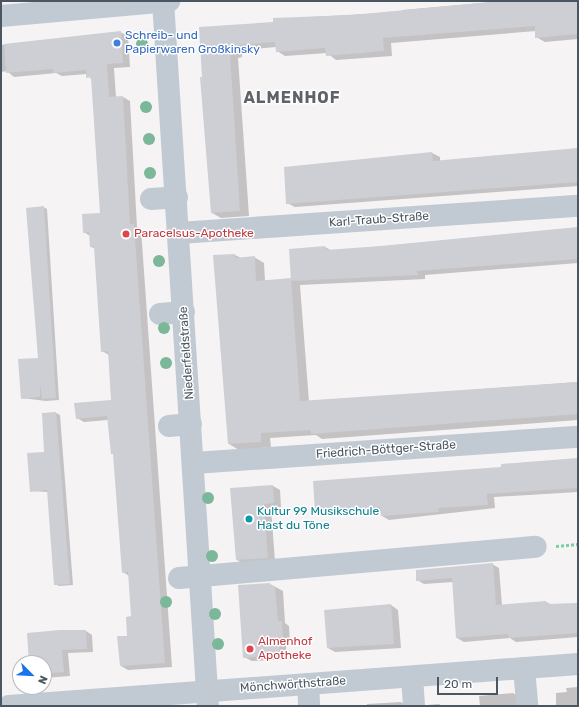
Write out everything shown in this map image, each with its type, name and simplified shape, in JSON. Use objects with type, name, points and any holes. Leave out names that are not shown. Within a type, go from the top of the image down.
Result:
[{"type":"street","name":"Niederfeldstraße","points":[[163,1],[194,463],[207,698]]},
{"type":"street","points":[[1,16],[169,1]]},
{"type":"street","points":[[151,199],[177,197]]},
{"type":"street","name":"Karl-Traub-Straße","points":[[179,233],[578,206]]},
{"type":"street","points":[[160,314],[184,312]]},
{"type":"street","points":[[169,426],[191,424]]},
{"type":"street","name":"Friedrich-Böttger-Straße","points":[[194,463],[578,437]]},
{"type":"street","points":[[179,578],[536,547]]},
{"type":"street","name":"Mönchwörthstraße","points":[[9,706],[207,698],[308,684],[578,664]]},
{"type":"street","points":[[524,668],[527,706]]},
{"type":"street","points":[[412,677],[414,706]]},
{"type":"street","points":[[308,684],[309,706]]},
{"type":"building","points":[[502,1],[578,1],[578,34],[535,38],[535,26],[383,38],[384,51],[326,56],[325,48],[276,52],[275,42],[234,45],[234,53],[230,53],[240,211],[211,213],[200,77],[202,77],[199,27],[273,22],[273,18],[352,15]]},
{"type":"building","points":[[121,31],[123,63],[107,64],[109,97],[123,96],[130,224],[134,224],[165,663],[120,666],[117,636],[127,636],[126,617],[131,616],[128,572],[122,573],[113,454],[111,454],[107,416],[76,419],[74,403],[111,400],[108,351],[101,352],[94,247],[90,247],[89,232],[83,233],[82,214],[100,213],[91,77],[86,78],[86,70],[53,73],[53,69],[6,73],[4,44]]},
{"type":"building","points":[[578,148],[578,182],[286,204],[284,167],[432,152],[433,161]]},
{"type":"building","points":[[44,206],[56,398],[42,399],[40,385],[40,397],[21,399],[18,359],[38,358],[26,208]]},
{"type":"building","points":[[578,227],[578,259],[417,271],[418,275],[291,281],[289,249],[325,246],[326,250],[381,246]]},
{"type":"building","points":[[235,254],[235,258],[255,256],[256,281],[291,278],[300,401],[578,382],[578,414],[311,434],[311,430],[261,433],[261,442],[228,444],[213,255]]},
{"type":"building","points":[[56,412],[70,584],[54,585],[47,490],[30,492],[27,453],[44,452],[42,413]]},
{"type":"building","points":[[578,458],[578,488],[487,494],[488,505],[438,508],[439,512],[381,516],[380,507],[315,511],[313,481],[501,467],[501,464]]},
{"type":"building","name":"Kultur 99 Musikschule Hast du Töne","points":[[273,485],[274,503],[264,504],[268,558],[236,560],[230,488]]},
{"type":"building","points":[[493,563],[496,605],[546,601],[547,604],[578,603],[578,633],[509,638],[508,634],[456,638],[452,578],[416,581],[416,570]]},
{"type":"building","points":[[270,583],[271,586],[275,586],[278,621],[282,621],[283,640],[279,641],[280,655],[243,658],[238,585]]},
{"type":"building","points":[[391,604],[394,644],[327,648],[324,610]]},
{"type":"building","points":[[60,630],[86,630],[87,649],[62,650],[64,672],[52,673],[52,655],[28,655],[27,633]]},
{"type":"place","name":"Schreib- und Papierwaren Großkinsky","points":[[117,43]]},
{"type":"place","name":"Paracelsus-Apotheke","points":[[126,234]]},
{"type":"place","name":"Kultur 99 Musikschule Hast du Töne","points":[[249,519]]},
{"type":"place","name":"Almenhof Apotheke","points":[[250,649]]},
{"type":"district","name":"ALMENHOF","points":[[292,98]]}]
